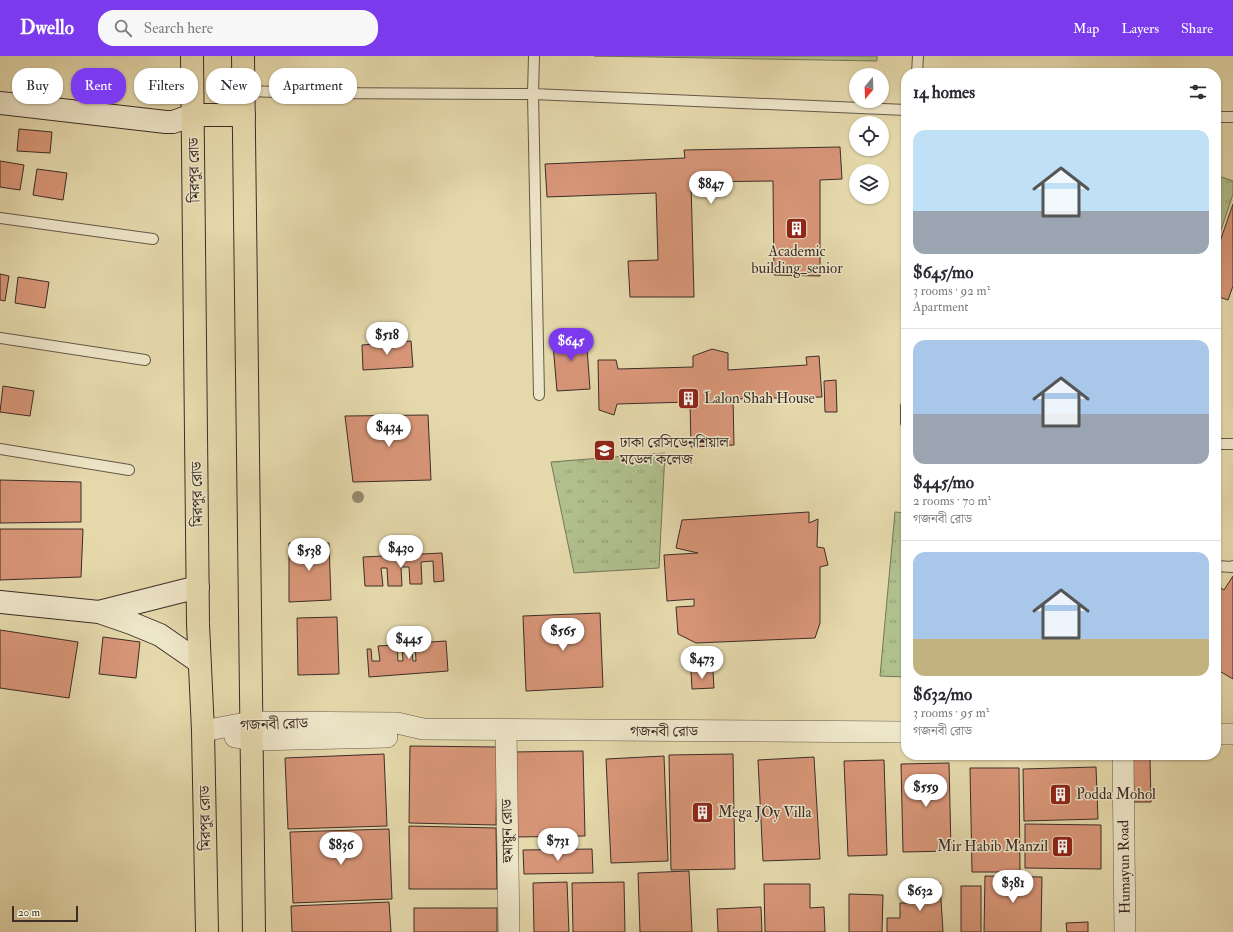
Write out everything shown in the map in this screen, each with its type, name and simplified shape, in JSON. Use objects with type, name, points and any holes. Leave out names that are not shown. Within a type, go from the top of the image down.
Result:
[{"type":"highway","name":"মিরপুর রোড","points":[[192,56],[199,662],[203,732],[207,932]]},
{"type":"highway","points":[[243,56],[243,68]]},
{"type":"highway","points":[[244,104],[254,932]]},
{"type":"highway","points":[[193,115],[244,115]]},
{"type":"street","points":[[0,93],[166,117]]},
{"type":"street","points":[[0,103],[166,117],[193,115]]},
{"type":"street","points":[[99,612],[198,587]]},
{"type":"street","points":[[0,602],[99,612],[160,635],[199,662]]},
{"type":"street","name":"গজনবী রোড","points":[[203,732],[251,731],[397,723],[422,729],[901,732]]},
{"type":"street","name":"হুমায়ুন রোড","points":[[506,730],[509,932]]},
{"type":"street","points":[[1221,734],[1233,734]]},
{"type":"street","name":"Humayun Road","points":[[1123,760],[1125,932]]},
{"type":"lane","points":[[534,56],[533,94],[539,395]]},
{"type":"lane","points":[[917,68],[918,56]]},
{"type":"lane","points":[[261,92],[533,94],[901,110]]},
{"type":"lane","points":[[1221,117],[1233,118]]},
{"type":"lane","points":[[0,218],[153,239]]},
{"type":"lane","points":[[0,338],[145,360]]},
{"type":"lane","points":[[1221,444],[1233,444]]},
{"type":"lane","points":[[0,449],[129,470]]},
{"type":"lane","points":[[1221,566],[1233,566]]},
{"type":"green space","points":[[594,56],[877,56],[877,61]]},
{"type":"green space","points":[[1221,177],[1233,181],[1233,194],[1221,230]]},
{"type":"green space","points":[[665,453],[659,568],[574,573],[551,462]]},
{"type":"green space","points":[[895,512],[901,513],[901,677],[880,676]]},
{"type":"building","points":[[19,129],[52,132],[50,153],[17,151]]},
{"type":"building","name":"Academic building_senior","points":[[840,147],[842,179],[820,180],[820,276],[774,275],[773,181],[691,182],[694,297],[630,297],[628,261],[658,260],[656,193],[547,197],[545,164],[685,158],[684,150]]},
{"type":"building","points":[[0,161],[24,165],[20,190],[0,187]]},
{"type":"building","points":[[37,169],[67,173],[63,200],[33,195]]},
{"type":"building","points":[[1233,204],[1233,286],[1228,300],[1221,298],[1221,239]]},
{"type":"building","points":[[0,274],[9,276],[5,301],[0,300]]},
{"type":"building","points":[[18,277],[49,282],[45,308],[15,303]]},
{"type":"building","points":[[552,333],[586,334],[590,389],[557,391]]},
{"type":"building","points":[[411,341],[413,367],[363,370],[362,345]]},
{"type":"building","name":"Lalon Shah House","points":[[712,349],[728,353],[728,370],[807,365],[806,357],[819,356],[822,397],[733,399],[734,445],[691,447],[690,402],[617,404],[614,415],[599,410],[598,360],[616,360],[618,369],[693,367],[693,356]]},
{"type":"building","points":[[836,380],[837,412],[825,412],[824,381]]},
{"type":"building","points":[[3,386],[34,391],[30,416],[0,412]]},
{"type":"building","points":[[428,415],[431,480],[353,482],[345,416]]},
{"type":"building","points":[[0,480],[81,482],[81,522],[0,523]]},
{"type":"building","points":[[809,512],[809,523],[818,519],[817,547],[824,548],[828,565],[820,567],[820,623],[815,638],[696,643],[678,634],[676,607],[694,606],[694,599],[667,601],[664,555],[698,553],[676,548],[682,520]]},
{"type":"building","points":[[0,529],[83,529],[81,577],[0,580]]},
{"type":"building","points":[[289,543],[329,543],[331,600],[289,602]]},
{"type":"building","points":[[442,553],[444,581],[434,582],[433,561],[421,562],[422,584],[410,584],[409,567],[401,567],[402,586],[388,586],[387,568],[381,568],[383,586],[365,586],[363,557]]},
{"type":"building","points":[[1233,576],[1233,679],[1221,672],[1221,588],[1224,590]]},
{"type":"building","points":[[600,613],[603,687],[526,691],[523,616]]},
{"type":"building","points":[[337,617],[339,674],[298,675],[297,618]]},
{"type":"building","points":[[0,630],[78,642],[69,698],[0,688]]},
{"type":"building","points":[[103,637],[140,642],[136,678],[99,674]]},
{"type":"building","points":[[446,641],[448,671],[369,677],[367,649],[371,649],[372,661],[380,661],[378,646],[397,645],[398,661],[403,661],[402,645],[411,644],[413,661],[416,661],[415,643]]},
{"type":"building","points":[[691,671],[713,671],[714,688],[692,689]]},
{"type":"building","points":[[410,746],[497,747],[496,825],[409,823]]},
{"type":"building","points":[[583,751],[585,836],[514,837],[512,752]]},
{"type":"building","points":[[384,754],[387,826],[288,829],[285,758]]},
{"type":"building","name":"Mega JOy Villa","points":[[733,754],[735,869],[671,870],[669,755]]},
{"type":"building","points":[[664,756],[668,861],[611,863],[606,759]]},
{"type":"building","points":[[814,757],[820,859],[763,861],[758,760]]},
{"type":"building","points":[[884,760],[887,855],[848,856],[844,761]]},
{"type":"building","points":[[1133,760],[1150,760],[1151,802],[1134,802]]},
{"type":"building","points":[[949,763],[951,851],[903,852],[901,764]]},
{"type":"building","name":"Podda Mohol","points":[[1096,767],[1098,819],[1024,821],[1023,769]]},
{"type":"building","points":[[970,768],[1019,768],[1020,872],[972,872]]},
{"type":"building","name":"Mir Habib Manzil","points":[[1025,824],[1101,825],[1101,869],[1025,868]]},
{"type":"building","points":[[409,826],[496,828],[497,889],[409,889]]},
{"type":"building","points":[[389,829],[392,899],[293,903],[290,832]]},
{"type":"building","points":[[592,849],[593,873],[524,874],[523,850]]},
{"type":"building","points":[[689,871],[692,932],[640,932],[638,873]]},
{"type":"building","points":[[985,876],[1042,877],[1041,932],[984,932]]},
{"type":"building","points":[[567,882],[569,932],[534,932],[533,883]]},
{"type":"building","points":[[624,882],[625,932],[573,932],[572,883]]},
{"type":"building","points":[[940,883],[943,932],[887,932],[887,918],[900,918],[900,903],[909,903],[909,890],[922,890],[923,884]]},
{"type":"building","points":[[764,884],[810,884],[810,908],[824,907],[825,932],[765,932]]},
{"type":"building","points":[[961,886],[981,886],[981,932],[961,932]]},
{"type":"building","points":[[849,894],[883,895],[882,932],[849,932]]},
{"type":"building","points":[[389,902],[391,932],[292,932],[291,906]]},
{"type":"building","points":[[761,907],[762,932],[718,932],[717,909]]},
{"type":"building","points":[[414,908],[497,908],[497,932],[414,932]]},
{"type":"building","points":[[1088,922],[1088,932],[1067,932],[1066,923]]},
{"type":"place","name":"Academic building_senior","points":[[797,228]]},
{"type":"place","name":"Lalon Shah House","points":[[688,398]]},
{"type":"place","name":"ঢাকা রেসিডেনশিয়াল মডেল কলেজ","points":[[604,451]]},
{"type":"place","name":"Podda Mohol","points":[[1060,794]]},
{"type":"place","name":"Mega JOy Villa","points":[[702,812]]},
{"type":"place","name":"Mir Habib Manzil","points":[[1063,846]]}]
